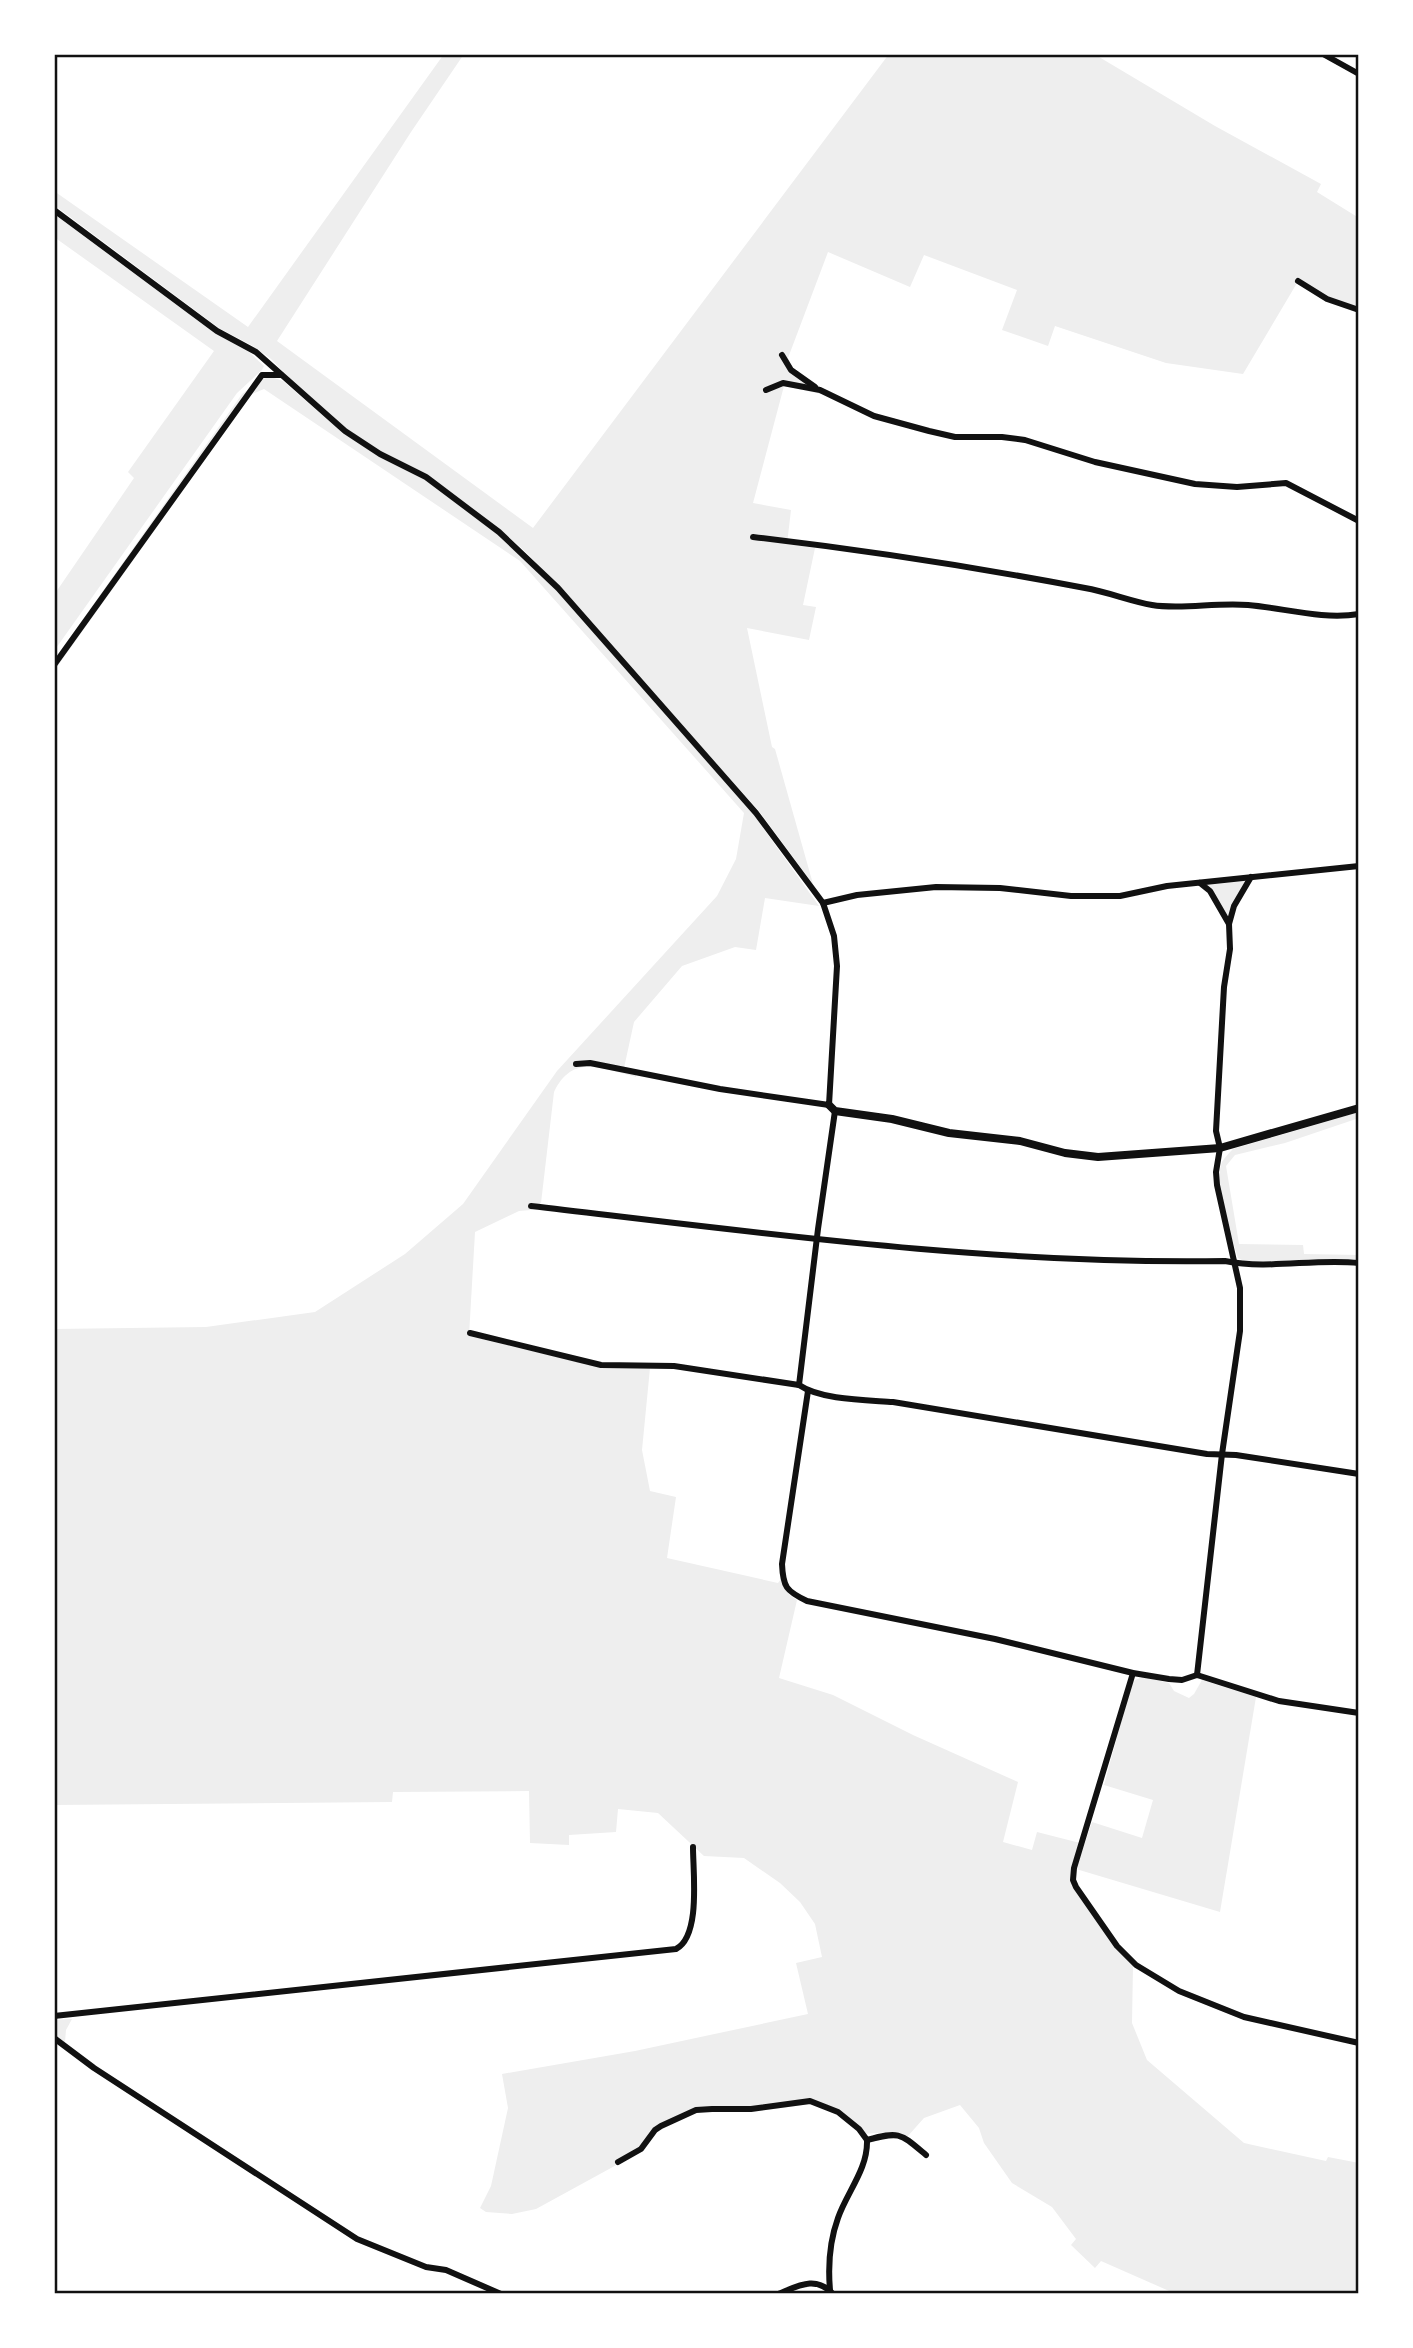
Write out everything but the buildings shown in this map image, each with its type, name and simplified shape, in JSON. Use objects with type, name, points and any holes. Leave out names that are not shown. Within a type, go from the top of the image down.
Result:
[{"type":"street","points":[[1323,54],[1359,74]]},
{"type":"street","points":[[54,210],[217,331],[256,352],[345,431],[380,454],[426,477],[499,532],[527,557],[583,616],[756,813],[823,903],[834,936],[837,966],[832,1108],[799,1385]]},
{"type":"street","points":[[1298,281],[1327,299],[1359,310]]},
{"type":"street","points":[[782,355],[791,370],[820,390],[874,416],[955,437],[1025,440],[1095,462],[1195,484],[1228,488],[1286,483],[1359,521]]},
{"type":"street","points":[[54,665],[269,363]]},
{"type":"street","points":[[262,375],[284,376]]},
{"type":"street","points":[[766,390],[783,383],[820,390]]},
{"type":"street","points":[[753,537],[1054,582],[1089,588],[1152,605],[1247,605],[1336,617],[1359,614]]},
{"type":"street","points":[[823,903],[857,895],[936,887],[991,887],[1097,897],[1167,886],[1359,866]]},
{"type":"street","points":[[1197,1675],[1222,1454],[1240,1331],[1240,1288],[1217,1185],[1220,1148],[1216,1131],[1224,987],[1230,949],[1229,924],[1234,906],[1251,877]]},
{"type":"street","points":[[1200,883],[1210,891],[1229,924]]},
{"type":"street","points":[[576,1064],[590,1063],[892,1119],[949,1133],[1020,1141],[1065,1153],[1098,1157],[1220,1148],[1359,1108]]},
{"type":"street","points":[[531,1206],[817,1240],[1054,1259],[1252,1265],[1335,1261],[1359,1263]]},
{"type":"street","points":[[470,1333],[600,1365],[674,1366],[799,1385],[808,1391],[849,1398],[893,1402],[1359,1474]]},
{"type":"street","points":[[808,1391],[782,1564],[783,1579],[791,1594],[807,1601],[995,1639],[1133,1673],[1169,1679],[1197,1675],[1279,1701],[1359,1713]]},
{"type":"street","points":[[1133,1673],[1074,1868],[1073,1880],[1076,1887],[1128,1959],[1179,1991],[1244,2017],[1359,2043]]},
{"type":"street","points":[[54,2016],[676,1949],[687,1941],[692,1924],[693,1847]]},
{"type":"street","points":[[54,2038],[94,2068],[357,2239],[426,2267],[446,2270],[501,2294]]},
{"type":"street","points":[[618,2162],[641,2149],[655,2130],[696,2110],[751,2109],[810,2101],[838,2112],[859,2129],[867,2140],[865,2161],[834,2232],[828,2272],[831,2292]]},
{"type":"street","points":[[867,2140],[896,2134],[908,2139],[926,2155]]},
{"type":"street","points":[[778,2294],[806,2282],[814,2282],[831,2292]]},
{"type":"shaded area","points":[[444,54],[464,54],[277,341],[533,528],[889,54],[1094,54],[1215,126],[1321,184],[1317,192],[1359,218],[1359,313],[1326,301],[1297,283],[1243,374],[1166,363],[1055,326],[1048,346],[1002,330],[1017,290],[924,255],[910,287],[828,252],[788,358],[792,367],[822,388],[821,394],[784,386],[753,503],[791,510],[787,544],[815,548],[803,605],[816,607],[809,640],[747,628],[772,747],[775,749],[813,884],[759,811],[529,555],[500,529],[428,476],[381,452],[347,429],[302,391],[271,359],[219,328],[54,205],[54,191],[248,327]]},
{"type":"shaded area","points":[[54,214],[216,334],[249,352],[264,366],[237,393],[54,651],[54,595],[134,478],[128,472],[214,351],[54,237]]},
{"type":"shaded area","points":[[271,377],[283,381],[343,433],[425,479],[497,534],[555,589],[753,814],[819,906],[765,898],[756,950],[735,947],[682,966],[634,1022],[624,1068],[636,1072],[636,1077],[589,1067],[570,1072],[562,1080],[554,1092],[541,1203],[531,1210],[519,1211],[475,1232],[469,1336],[599,1367],[650,1368],[642,1450],[650,1491],[676,1497],[667,1558],[778,1583],[781,1579],[787,1591],[797,1600],[779,1678],[833,1695],[913,1735],[1018,1782],[1003,1842],[1032,1850],[1037,1832],[1080,1843],[1071,1880],[1115,1947],[1133,1965],[1132,2023],[1147,2060],[1244,2143],[1326,2161],[1328,2157],[1359,2163],[1359,2294],[1176,2294],[1101,2261],[1095,2268],[1071,2245],[1076,2239],[1052,2207],[1012,2183],[984,2143],[979,2128],[960,2105],[924,2118],[907,2137],[892,2132],[861,2134],[837,2114],[811,2104],[751,2112],[697,2112],[657,2131],[642,2151],[536,2209],[512,2214],[486,2212],[480,2208],[491,2186],[508,2108],[502,2074],[635,2051],[808,2014],[796,1963],[822,1957],[815,1924],[800,1902],[780,1883],[744,1858],[704,1856],[658,1813],[618,1809],[616,1832],[569,1835],[569,1845],[530,1843],[529,1791],[393,1792],[392,1802],[54,1805],[54,1329],[206,1327],[315,1312],[405,1254],[463,1204],[557,1071],[717,896],[736,859],[744,813],[520,561],[264,389],[252,394],[54,671],[54,660],[242,394],[262,379]]},
{"type":"shaded area","points":[[1246,881],[1228,917],[1207,885]]},
{"type":"shaded area","points":[[1359,1112],[1359,1118],[1285,1143],[1235,1155],[1226,1166],[1239,1244],[1303,1245],[1304,1254],[1359,1255],[1359,1261],[1246,1262],[1238,1258],[1221,1196],[1220,1171],[1226,1157],[1233,1149]]},
{"type":"shaded area","points":[[1143,1677],[1169,1683],[1174,1691],[1189,1698],[1202,1680],[1256,1697],[1220,1912],[1076,1869],[1092,1822],[1142,1838],[1153,1800],[1104,1785],[1131,1686],[1135,1680]]},
{"type":"shaded area","points":[[72,2019],[66,2030],[65,2042],[54,2035],[54,2020]]}]
